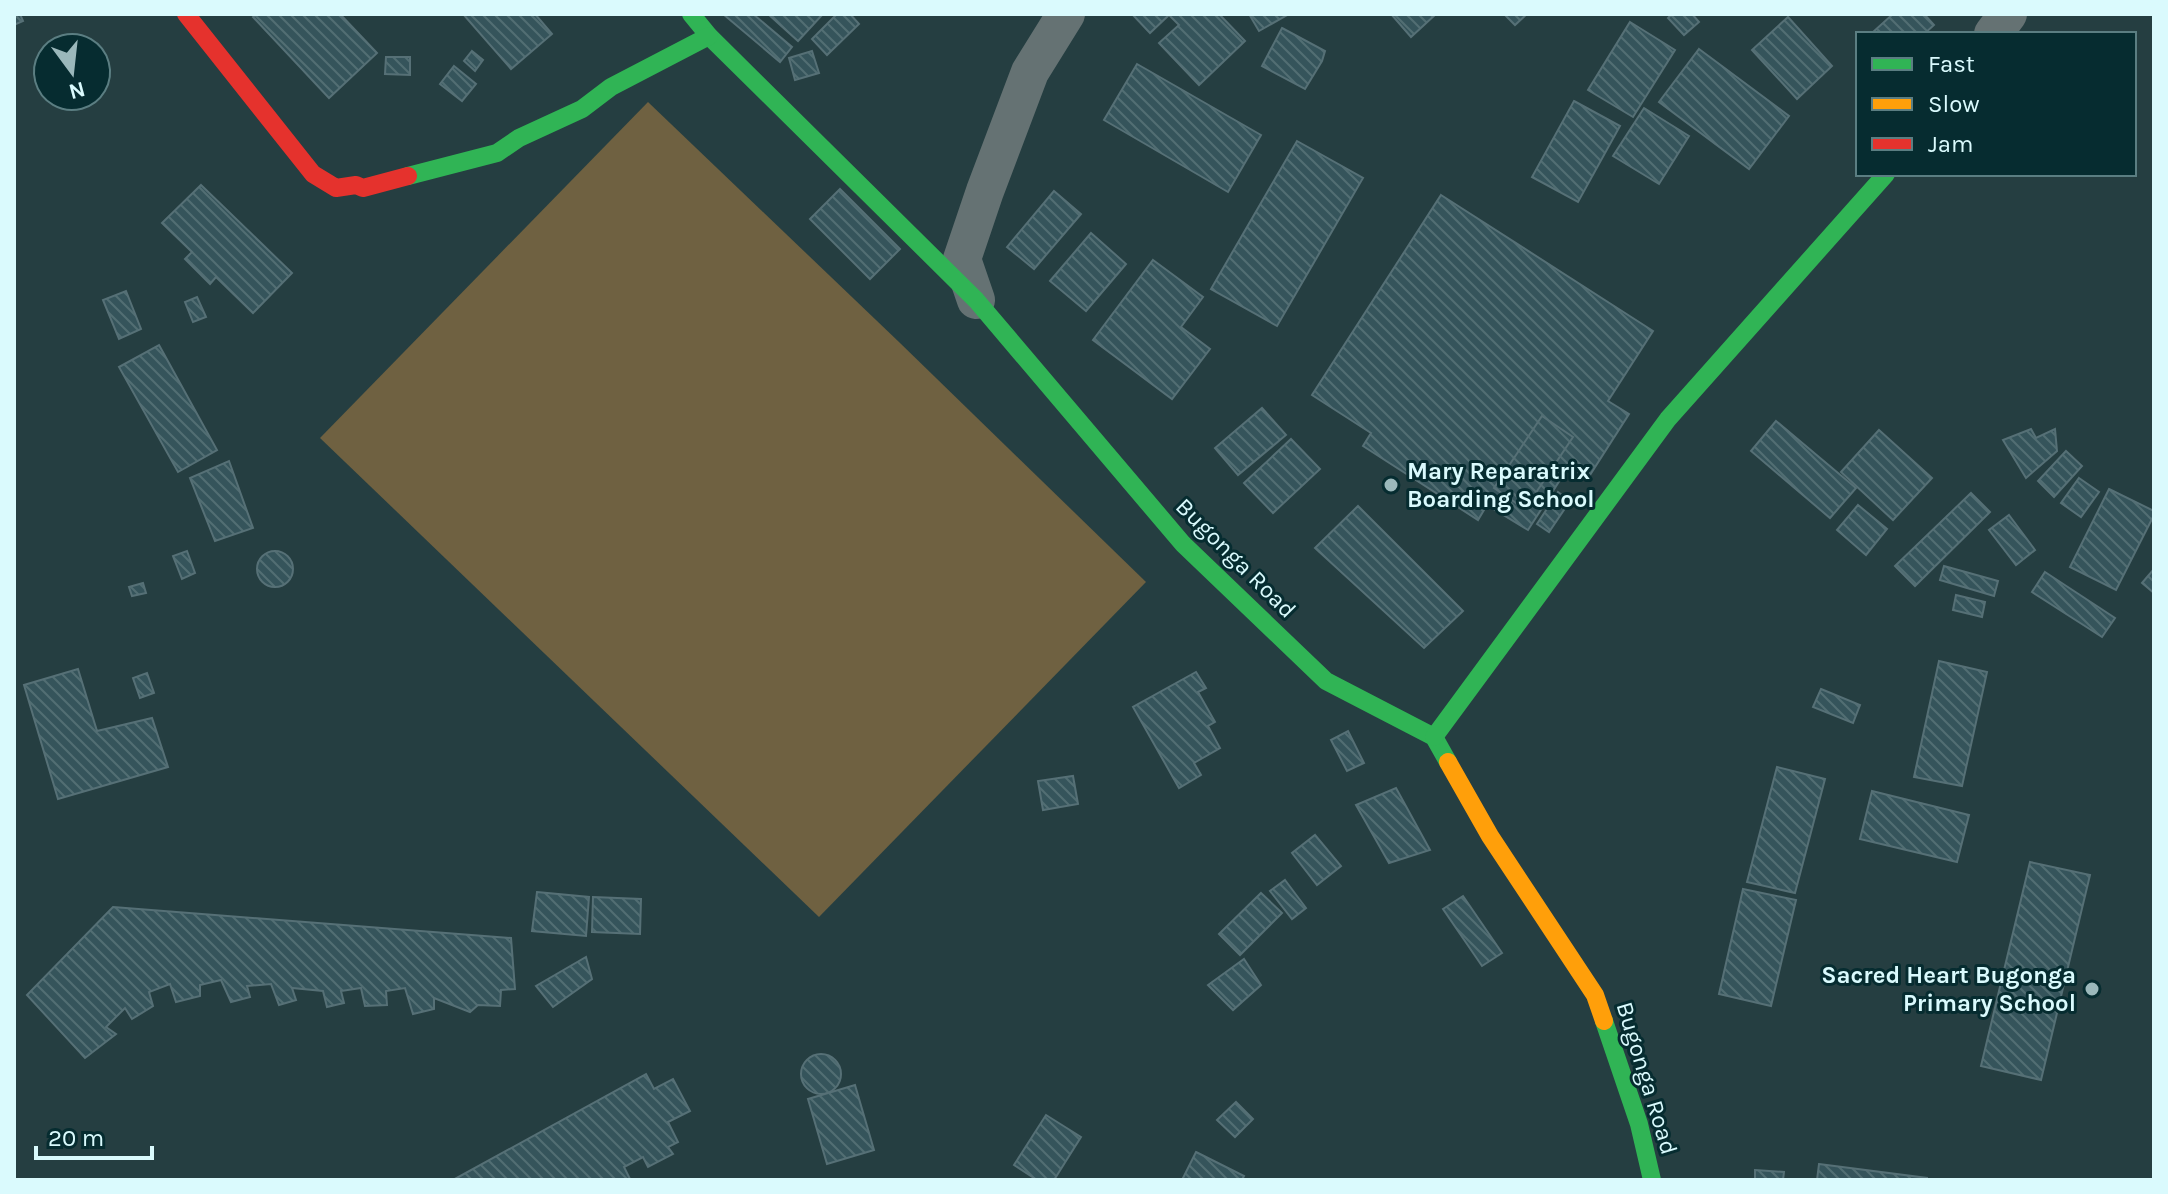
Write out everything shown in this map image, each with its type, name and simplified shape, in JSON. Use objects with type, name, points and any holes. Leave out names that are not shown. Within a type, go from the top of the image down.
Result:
[{"type":"street","points":[[186,14],[313,174],[336,188],[356,185],[363,188],[497,153],[519,138],[582,109],[611,87],[709,36]]},
{"type":"street","name":"Bugonga Road","points":[[691,14],[709,36],[976,300],[1183,544],[1326,681],[1434,737],[1490,836],[1595,995],[1639,1124],[1652,1180]]},
{"type":"street","points":[[976,300],[962,259],[1030,72],[1066,14]]},
{"type":"street","points":[[1994,32],[2008,14]]},
{"type":"street","points":[[1434,737],[1668,419],[1884,176]]},
{"type":"shaded area","points":[[648,102],[1146,582],[819,917],[320,438]]},
{"type":"building","points":[[14,14],[20,14],[23,21],[14,25]]},
{"type":"building","points":[[256,14],[340,14],[377,53],[329,98],[253,17]]},
{"type":"building","points":[[463,14],[535,14],[552,34],[511,69]]},
{"type":"building","points":[[723,14],[753,14],[792,47],[780,62]]},
{"type":"building","points":[[768,14],[823,14],[798,41]]},
{"type":"building","points":[[837,14],[850,14],[859,24],[827,55],[812,39]]},
{"type":"building","points":[[1132,14],[1219,14],[1245,41],[1199,85],[1159,43],[1179,25],[1169,15],[1150,33]]},
{"type":"building","points":[[1249,14],[1289,14],[1259,31]]},
{"type":"building","points":[[1391,14],[1436,14],[1411,37]]},
{"type":"building","points":[[1504,14],[1527,14],[1515,25]]},
{"type":"building","points":[[1672,14],[1692,14],[1699,22],[1684,35],[1668,18]]},
{"type":"building","points":[[1893,14],[1924,14],[1934,25],[1926,32],[1873,32]]},
{"type":"building","points":[[1788,17],[1832,66],[1797,99],[1752,50]]},
{"type":"building","points":[[1630,22],[1675,50],[1633,117],[1588,90]]},
{"type":"building","points":[[1282,28],[1325,51],[1305,89],[1262,66]]},
{"type":"building","points":[[1699,49],[1789,116],[1749,169],[1659,102]]},
{"type":"building","points":[[472,51],[483,60],[475,71],[464,61]]},
{"type":"building","points":[[812,51],[819,73],[795,80],[789,58]]},
{"type":"building","points":[[386,57],[410,57],[410,75],[385,74]]},
{"type":"building","points":[[1137,64],[1261,135],[1228,192],[1104,120]]},
{"type":"building","points":[[454,66],[476,84],[462,101],[440,84]]},
{"type":"building","points":[[1574,101],[1620,126],[1578,202],[1532,177]]},
{"type":"building","points":[[1644,108],[1689,136],[1659,184],[1613,156]]},
{"type":"building","points":[[1297,141],[1363,178],[1277,326],[1211,289]]},
{"type":"building","points":[[201,185],[292,273],[253,313],[216,277],[210,284],[185,259],[192,252],[162,223]]},
{"type":"building","points":[[840,189],[900,249],[870,279],[810,219]]},
{"type":"building","points":[[1054,191],[1081,214],[1034,269],[1007,247]]},
{"type":"building","points":[[1441,195],[1653,331],[1608,401],[1629,414],[1588,478],[1569,466],[1528,530],[1487,505],[1478,520],[1363,446],[1371,433],[1312,395]]},
{"type":"building","points":[[1091,233],[1126,264],[1086,311],[1050,281]]},
{"type":"building","points":[[1153,260],[1203,297],[1181,327],[1210,349],[1172,399],[1093,340]]},
{"type":"building","points":[[126,291],[141,329],[119,339],[103,300]]},
{"type":"building","points":[[197,297],[206,317],[193,322],[185,302]]},
{"type":"building","points":[[159,345],[217,450],[178,472],[119,367]]},
{"type":"building","points":[[1262,408],[1286,435],[1238,475],[1215,448]]},
{"type":"building","points":[[1542,416],[1573,437],[1525,509],[1494,488]]},
{"type":"building","points":[[1776,421],[1856,488],[1830,518],[1751,451]]},
{"type":"building","points":[[2031,429],[2036,438],[2055,429],[2057,451],[2026,478],[2003,440]]},
{"type":"building","points":[[1879,430],[1932,478],[1893,520],[1841,472]]},
{"type":"building","points":[[1291,439],[1320,469],[1273,513],[1244,483]]},
{"type":"building","points":[[2066,451],[2082,466],[2054,497],[2038,481]]},
{"type":"building","points":[[229,461],[253,528],[215,541],[190,478]]},
{"type":"building","points":[[2079,478],[2099,492],[2081,517],[2061,503]]},
{"type":"building","points":[[2109,489],[2154,511],[2116,590],[2070,567]]},
{"type":"building","points":[[1558,492],[1570,501],[1549,532],[1537,524]]},
{"type":"building","points":[[1971,493],[1990,512],[1915,586],[1895,566]]},
{"type":"building","points":[[1858,505],[1887,529],[1866,555],[1837,530]]},
{"type":"building","points":[[1358,506],[1463,611],[1424,648],[1315,548]]},
{"type":"building","points":[[2009,515],[2035,550],[2016,565],[1989,530]]},
{"type":"building","points":[[187,551],[195,573],[182,579],[173,556]]},
{"type":"building","points":[[275,551],[288,556],[293,569],[288,582],[275,587],[262,582],[257,569],[262,556]]},
{"type":"building","points":[[1944,566],[1998,581],[1994,596],[1940,580]]},
{"type":"building","points":[[2154,569],[2154,593],[2142,583]]},
{"type":"building","points":[[2045,572],[2115,618],[2102,637],[2032,592]]},
{"type":"building","points":[[143,583],[146,593],[132,596],[129,587]]},
{"type":"building","points":[[1956,595],[1985,602],[1982,617],[1953,610]]},
{"type":"building","points":[[1939,661],[1987,672],[1962,786],[1914,777]]},
{"type":"building","points":[[78,669],[97,731],[152,718],[168,767],[58,799],[24,685]]},
{"type":"building","points":[[1196,672],[1206,688],[1198,692],[1215,722],[1208,726],[1220,748],[1194,763],[1201,775],[1179,788],[1133,707]]},
{"type":"building","points":[[147,673],[154,693],[140,698],[133,678]]},
{"type":"building","points":[[1821,689],[1860,705],[1853,723],[1813,707]]},
{"type":"building","points":[[1348,731],[1364,763],[1347,771],[1331,740]]},
{"type":"building","points":[[1777,767],[1825,779],[1795,893],[1747,882]]},
{"type":"building","points":[[1073,776],[1078,804],[1043,810],[1038,781]]},
{"type":"building","points":[[1396,788],[1430,850],[1389,863],[1356,805]]},
{"type":"building","points":[[1872,791],[1969,815],[1957,862],[1860,839]]},
{"type":"building","points":[[1315,835],[1341,866],[1317,885],[1292,853]]},
{"type":"building","points":[[2030,862],[2090,875],[2041,1080],[1981,1066]]},
{"type":"building","points":[[1285,880],[1306,908],[1292,919],[1270,891]]},
{"type":"building","points":[[1743,889],[1796,900],[1771,1006],[1719,994]]},
{"type":"building","points":[[537,892],[589,897],[586,936],[532,931]]},
{"type":"building","points":[[1261,893],[1282,913],[1240,955],[1219,934]]},
{"type":"building","points":[[1463,896],[1502,953],[1482,966],[1443,909]]},
{"type":"building","points":[[593,897],[641,899],[640,934],[592,932]]},
{"type":"building","points":[[113,907],[511,938],[515,989],[501,990],[500,1006],[478,1005],[470,1012],[434,998],[434,1009],[413,1014],[405,988],[386,991],[387,1005],[365,1006],[361,988],[341,991],[344,1003],[327,1007],[323,991],[292,988],[296,1000],[279,1005],[271,984],[247,986],[250,997],[231,1002],[221,980],[200,985],[200,996],[176,1002],[170,984],[149,992],[153,1006],[132,1019],[125,1008],[106,1027],[116,1034],[85,1058],[27,995]]},
{"type":"building","points":[[586,957],[592,979],[553,1007],[536,986]]},
{"type":"building","points":[[1244,959],[1261,985],[1233,1010],[1208,985]]},
{"type":"building","points":[[821,1054],[835,1060],[841,1074],[835,1088],[821,1094],[807,1088],[801,1074],[807,1060]]},
{"type":"building","points":[[646,1074],[654,1089],[673,1079],[690,1111],[668,1122],[678,1142],[668,1147],[673,1154],[648,1167],[643,1157],[624,1167],[630,1179],[453,1180]]},
{"type":"building","points":[[855,1085],[874,1150],[827,1164],[808,1099]]},
{"type":"building","points":[[1236,1102],[1253,1119],[1235,1137],[1217,1120]]},
{"type":"building","points":[[1046,1115],[1081,1137],[1054,1180],[1037,1180],[1014,1165]]},
{"type":"building","points":[[1196,1152],[1244,1176],[1242,1180],[1182,1180]]},
{"type":"building","points":[[1819,1164],[1927,1178],[1927,1180],[1817,1180]]},
{"type":"building","points":[[1755,1170],[1784,1172],[1783,1180],[1755,1180]]},
{"type":"traffic: fast","points":[[691,14],[709,36],[976,300],[1183,544],[1326,681],[1434,737],[1448,762]]},
{"type":"traffic: fast","points":[[408,176],[497,153],[519,138],[582,109],[611,87],[709,36]]},
{"type":"traffic: fast","points":[[1434,737],[1668,419],[1884,176]]},
{"type":"traffic: fast","points":[[1604,1021],[1639,1124],[1652,1180]]},
{"type":"traffic: slow","points":[[1448,762],[1490,836],[1595,995],[1604,1021]]},
{"type":"traffic: jam","points":[[186,14],[313,174],[336,188],[356,185],[363,188],[408,176]]},
{"type":"place","name":"Mary Reparatrix Boarding School","points":[[1391,485]]},
{"type":"place","name":"Sacred Heart Bugonga Primary School","points":[[2092,989]]}]
